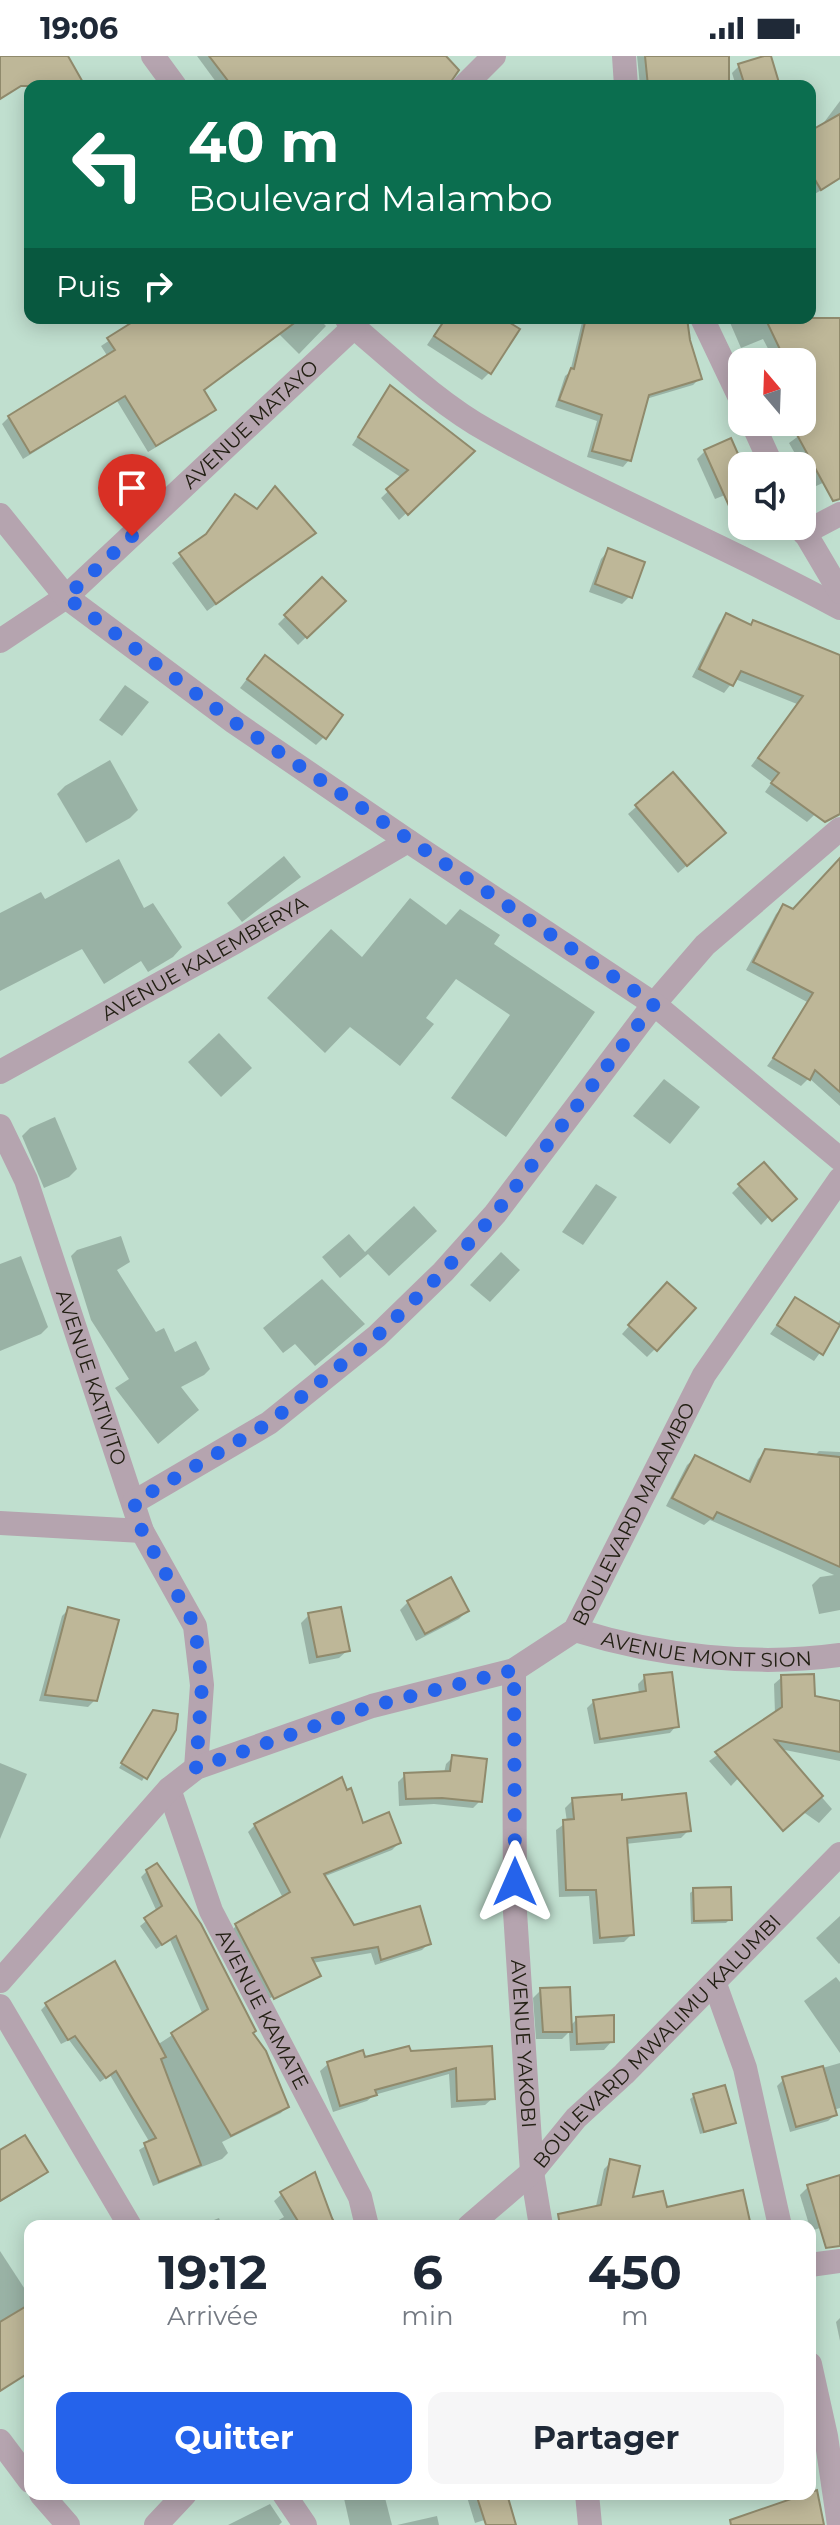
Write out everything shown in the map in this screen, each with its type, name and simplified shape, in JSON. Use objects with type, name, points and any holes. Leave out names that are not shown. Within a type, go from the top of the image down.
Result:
[{"type":"street","points":[[153,56],[171,80]]},
{"type":"street","points":[[470,80],[494,56]]},
{"type":"street","points":[[624,56],[626,80]]},
{"type":"street","name":"AVENUE MATAYO","points":[[0,641],[66,597],[349,324]]},
{"type":"street","points":[[351,324],[413,377],[485,430],[840,608]]},
{"type":"street","points":[[705,324],[728,373]]},
{"type":"street","points":[[816,524],[840,514]]},
{"type":"street","points":[[0,515],[66,597],[234,722],[654,1004],[840,1159]]},
{"type":"street","points":[[808,540],[840,592]]},
{"type":"street","points":[[134,1502],[269,1423],[377,1336],[443,1272],[495,1214],[654,1004],[705,945],[840,829]]},
{"type":"street","name":"AVENUE KALEMBERYA","points":[[0,1072],[237,941],[408,841]]},
{"type":"street","name":"AVENUE KATIVITO","points":[[0,1126],[26,1180],[142,1531],[195,1626],[202,1685],[196,1768]]},
{"type":"street","name":"BOULEVARD MALAMBO","points":[[0,1981],[169,1789],[196,1768],[372,1706],[514,1670],[575,1630],[704,1375],[840,1179]]},
{"type":"street","points":[[0,1523],[142,1531]]},
{"type":"street","name":"AVENUE MONT SION","points":[[575,1630],[607,1640],[718,1660],[806,1660],[840,1655]]},
{"type":"street","name":"AVENUE YAKOBI","points":[[514,1670],[515,1912],[532,2172],[540,2220]]},
{"type":"street","name":"AVENUE KAMATE","points":[[169,1789],[211,1911],[360,2197],[366,2220]]},
{"type":"street","name":"BOULEVARD MWALIMU KALUMBI","points":[[476,2220],[532,2172],[576,2118],[838,1860]]},
{"type":"street","points":[[715,1984],[745,2068],[779,2220]]},
{"type":"street","points":[[0,2006],[126,2220]]},
{"type":"street","points":[[816,2264],[840,2261]]},
{"type":"street","points":[[816,2391],[839,2525]]},
{"type":"street","points":[[0,2441],[24,2473]]},
{"type":"street","points":[[46,2500],[68,2525]]},
{"type":"street","points":[[156,2525],[179,2500]]},
{"type":"street","points":[[288,2500],[305,2525]]},
{"type":"street","points":[[588,2500],[590,2525]]},
{"type":"green space","points":[[0,56],[840,56],[840,2525],[0,2525]]},
{"type":"building","points":[[0,56],[68,56],[82,80],[24,80],[24,86],[0,99]]},
{"type":"building","points":[[209,56],[446,56],[459,70],[452,80],[227,80]]},
{"type":"building","points":[[645,56],[729,56],[729,80],[647,80]]},
{"type":"building","points":[[771,56],[778,80],[743,80],[738,64]]},
{"type":"building","points":[[840,114],[840,178],[821,190],[816,181],[816,128]]},
{"type":"building","points":[[816,318],[840,318],[840,499],[833,501],[816,470],[816,452],[806,452],[798,436],[816,436],[816,348],[779,348],[768,324],[816,324]]},
{"type":"building","points":[[129,324],[293,324],[204,390],[216,410],[156,446],[125,396],[30,453],[8,416],[115,350],[107,338]]},
{"type":"building","points":[[442,324],[512,324],[520,329],[491,374],[434,336]]},
{"type":"building","points":[[585,324],[688,324],[702,379],[649,395],[631,461],[592,451],[602,415],[559,400],[571,368],[574,369]]},
{"type":"building","points":[[390,385],[475,451],[408,515],[386,489],[408,470],[358,437]]},
{"type":"building","points":[[731,438],[737,452],[728,452],[728,504],[704,450]]},
{"type":"building","points":[[275,486],[316,533],[216,604],[179,553],[206,534],[235,494],[257,509]]},
{"type":"building","points":[[608,548],[645,562],[632,598],[595,584]]},
{"type":"building","points":[[322,577],[346,601],[307,638],[284,615]]},
{"type":"building","points":[[726,613],[751,625],[753,620],[840,655],[840,814],[825,822],[771,783],[779,773],[758,758],[803,696],[741,671],[733,686],[699,669]]},
{"type":"building","points":[[265,655],[343,715],[326,739],[247,679]]},
{"type":"building","points":[[673,772],[726,833],[687,866],[635,805]]},
{"type":"building","points":[[840,858],[840,1092],[815,1070],[810,1080],[773,1058],[813,993],[753,962],[783,904],[793,909]]},
{"type":"building","points":[[764,1162],[797,1199],[772,1221],[738,1184]]},
{"type":"building","points":[[667,1282],[696,1308],[657,1351],[628,1325]]},
{"type":"building","points":[[795,1297],[840,1325],[823,1355],[777,1325]]},
{"type":"building","points":[[765,1449],[840,1457],[840,1567],[717,1512],[713,1519],[672,1498],[695,1455],[750,1482]]},
{"type":"building","points":[[451,1577],[469,1611],[425,1634],[407,1601]]},
{"type":"building","points":[[68,1607],[119,1620],[97,1701],[45,1695]]},
{"type":"building","points":[[341,1607],[350,1651],[317,1657],[308,1613]]},
{"type":"building","points":[[672,1672],[679,1727],[600,1739],[593,1700],[646,1691],[644,1675]]},
{"type":"building","points":[[814,1674],[815,1696],[840,1701],[840,1752],[775,1740],[823,1796],[783,1831],[715,1752],[782,1707],[781,1675]]},
{"type":"building","points":[[153,1710],[178,1714],[176,1730],[147,1779],[121,1763]]},
{"type":"building","points":[[452,1755],[487,1759],[482,1802],[442,1798],[406,1799],[404,1773],[450,1771]]},
{"type":"building","points":[[342,1777],[347,1790],[351,1788],[363,1823],[389,1812],[401,1843],[324,1874],[354,1925],[420,1906],[431,1944],[381,1960],[378,1947],[312,1958],[321,1976],[274,1999],[235,1924],[290,1892],[254,1824]]},
{"type":"building","points":[[686,1793],[691,1831],[627,1838],[634,1935],[600,1938],[596,1890],[566,1890],[563,1820],[574,1819],[572,1798],[622,1794],[622,1800]]},
{"type":"building","points":[[157,1863],[201,1924],[256,2031],[253,2033],[266,2051],[289,2107],[231,2136],[171,2033],[208,2009],[176,1936],[162,1945],[144,1918],[162,1906],[146,1870]]},
{"type":"building","points":[[731,1887],[732,1920],[694,1921],[693,1888]]},
{"type":"building","points":[[115,1961],[166,2057],[161,2059],[201,2165],[159,2182],[144,2143],[156,2138],[116,2071],[106,2078],[75,2036],[68,2040],[45,2003]]},
{"type":"building","points":[[570,1987],[572,2032],[543,2032],[540,1988]]},
{"type":"building","points":[[614,2015],[614,2042],[577,2044],[576,2017]]},
{"type":"building","points":[[409,2046],[411,2051],[492,2046],[495,2099],[457,2101],[456,2068],[375,2090],[377,2095],[340,2106],[327,2062],[363,2050],[365,2057]]},
{"type":"building","points":[[823,2066],[837,2115],[796,2127],[782,2077]]},
{"type":"building","points":[[725,2085],[736,2123],[704,2132],[693,2094]]},
{"type":"building","points":[[25,2135],[48,2172],[0,2201],[0,2150]]},
{"type":"building","points":[[610,2159],[640,2166],[633,2197],[663,2191],[667,2207],[743,2190],[750,2220],[559,2220],[558,2214],[601,2205]]},
{"type":"building","points":[[315,2172],[333,2220],[297,2220],[280,2192]]},
{"type":"building","points":[[840,2175],[840,2246],[826,2248],[807,2185]]},
{"type":"building","points":[[24,2308],[24,2376],[0,2391],[0,2322]]},
{"type":"building","points":[[816,2490],[824,2525],[731,2525],[730,2520],[788,2500],[816,2500]]},
{"type":"building","points":[[478,2500],[509,2500],[516,2525],[486,2525]]},
{"type":"route","points":[[132,536],[66,597],[234,722],[654,1004],[495,1214],[443,1272],[377,1336],[269,1423],[134,1502],[142,1531],[195,1626],[202,1685],[196,1768],[372,1706],[514,1670],[515,1882]]}]
